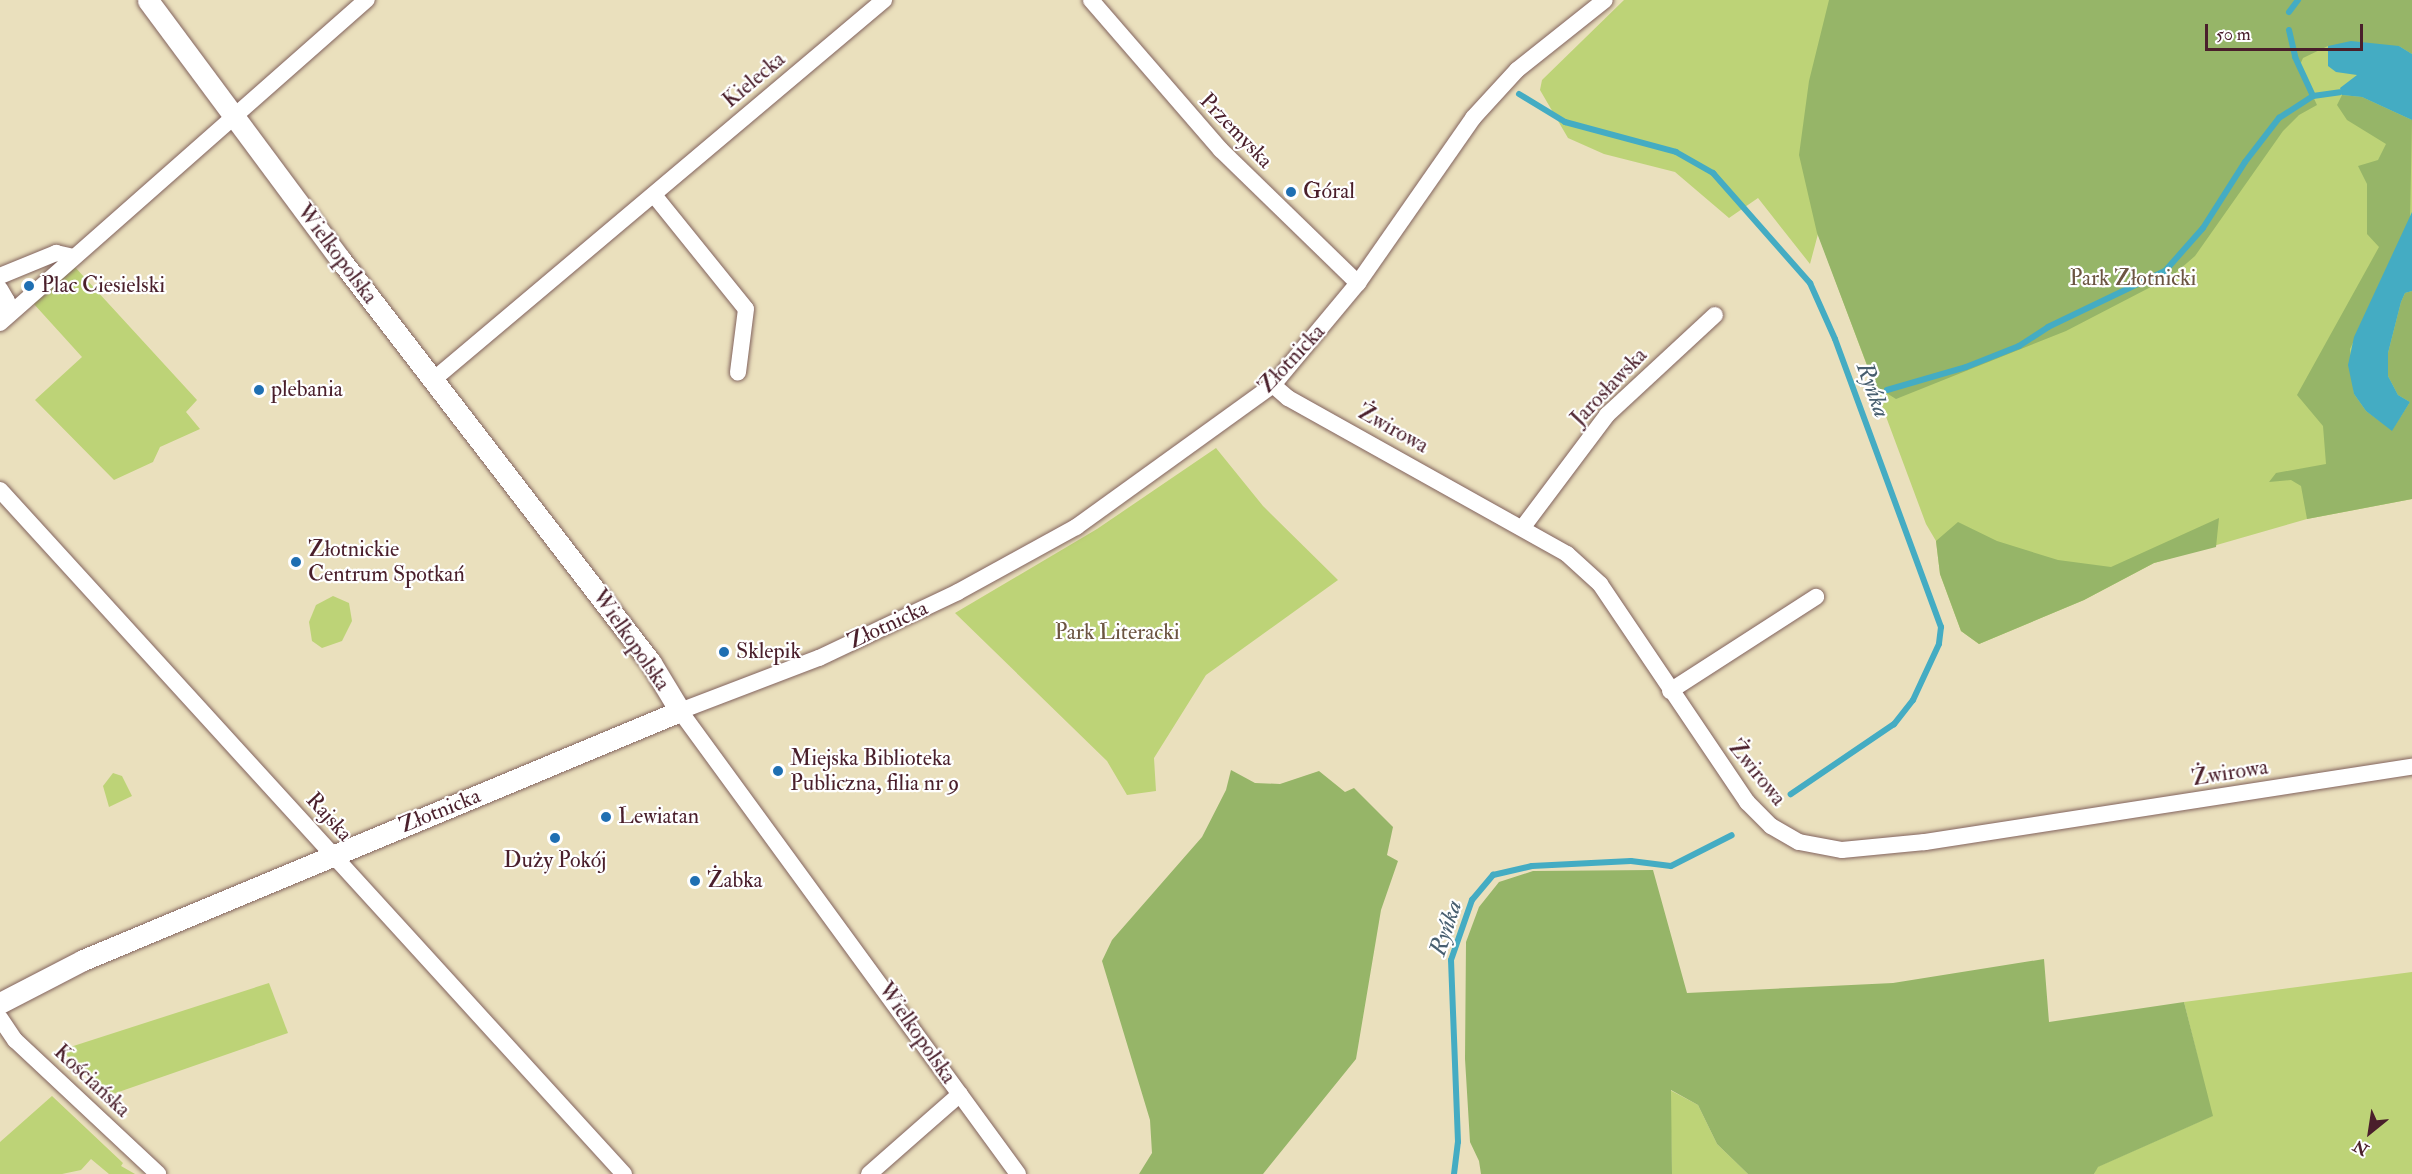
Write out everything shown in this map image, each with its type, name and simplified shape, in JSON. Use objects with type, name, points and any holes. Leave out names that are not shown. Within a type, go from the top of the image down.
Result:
[{"type":"street","name":"Wielkopolska","points":[[148,0],[434,380],[655,668],[680,711],[1018,1174]]},
{"type":"street","points":[[4,319],[233,114],[367,0]]},
{"type":"street","name":"Kielecka","points":[[434,380],[884,0]]},
{"type":"street","name":"Przemyska","points":[[1091,0],[1221,150],[1358,283]]},
{"type":"street","name":"Złotnicka","points":[[0,1003],[83,960],[332,855],[680,711],[819,658],[958,592],[1076,527],[1273,385],[1358,283],[1495,93],[1605,0]]},
{"type":"street","points":[[654,195],[746,309],[738,372]]},
{"type":"street","points":[[0,276],[56,253],[73,257]]},
{"type":"street","points":[[0,289],[7,302],[4,319]]},
{"type":"street","name":"Jarosławska","points":[[1523,527],[1607,415],[1715,315]]},
{"type":"street","name":"Żwirowa","points":[[1273,385],[1288,398],[1523,527],[1567,554],[1600,584],[1747,802],[1771,826],[1820,849],[1842,850],[1925,842],[2412,767]]},
{"type":"street","name":"Rajska","points":[[0,490],[624,1174]]},
{"type":"street","points":[[1670,691],[1816,597]]},
{"type":"street","name":"Kościańska","points":[[0,1018],[15,1040],[158,1174]]},
{"type":"street","points":[[870,1174],[960,1094]]},
{"type":"green space","name":"Park Złotnicki","points":[[1624,0],[2412,0],[2412,499],[2307,519],[2154,563],[2084,600],[1979,644],[1961,631],[1940,574],[1936,541],[1926,524],[1818,234],[1810,264],[1758,198],[1729,218],[1675,172],[1604,154],[1568,138],[1540,90],[1542,80]]},
{"type":"green space","points":[[1829,0],[2412,0],[2412,54],[2399,46],[2328,46],[2303,58],[2299,67],[2317,105],[2299,115],[2283,131],[2195,256],[2172,276],[2066,331],[1896,399],[1875,386],[1817,233],[1799,155],[1809,81]]},
{"type":"green space","points":[[2342,95],[2362,97],[2412,120],[2410,223],[2350,349],[2354,394],[2366,411],[2392,430],[2410,402],[2398,395],[2388,376],[2388,353],[2401,302],[2405,293],[2412,291],[2412,499],[2307,519],[2301,486],[2291,480],[2269,482],[2276,473],[2326,464],[2323,426],[2297,395],[2379,247],[2367,234],[2367,184],[2358,166],[2378,160],[2386,144],[2347,120],[2337,105]]},
{"type":"green space","points":[[74,266],[197,400],[186,412],[200,429],[160,447],[153,462],[114,480],[35,400],[82,357],[33,303]]},
{"type":"green space","name":"Park Literacki","points":[[1216,448],[1263,506],[1338,580],[1206,675],[1154,758],[1156,791],[1127,795],[1107,761],[955,613],[1097,529]]},
{"type":"green space","points":[[2219,518],[2216,547],[2154,563],[2084,600],[1979,644],[1961,631],[1940,574],[1936,541],[1958,522],[1997,541],[2058,560],[2111,567]]},
{"type":"green space","points":[[333,596],[349,603],[352,621],[342,641],[322,648],[312,641],[309,622],[316,605]]},
{"type":"green space","points":[[1231,770],[1255,783],[1280,784],[1319,771],[1345,792],[1354,788],[1393,827],[1387,855],[1398,861],[1381,910],[1356,1059],[1263,1174],[1139,1174],[1152,1153],[1150,1120],[1102,961],[1112,940],[1202,837],[1226,790]]},
{"type":"green space","points":[[113,773],[122,776],[132,796],[109,807],[103,786]]},
{"type":"green space","points":[[1653,870],[1687,993],[1893,983],[2044,959],[2049,1022],[2184,1002],[2213,1116],[2098,1167],[2094,1174],[1748,1174],[1717,1144],[1698,1105],[1671,1090],[1672,1174],[1481,1174],[1479,1161],[1470,1142],[1465,1059],[1466,942],[1479,907],[1499,882],[1533,871]]},
{"type":"green space","points":[[2412,972],[2412,1174],[2094,1174],[2097,1167],[2212,1116],[2184,1002]]},
{"type":"green space","points":[[269,983],[288,1033],[110,1095],[61,1050]]},
{"type":"green space","points":[[1670,1090],[1698,1105],[1717,1144],[1748,1174],[1672,1174]]},
{"type":"green space","points":[[52,1096],[123,1163],[121,1166],[135,1174],[109,1174],[91,1159],[81,1170],[62,1174],[0,1174],[0,1142]]},
{"type":"water","points":[[2351,41],[2399,46],[2412,54],[2412,120],[2362,97],[2342,95],[2340,88],[2357,75],[2336,72],[2328,66],[2328,46]]},
{"type":"water","points":[[2412,212],[2412,291],[2405,293],[2401,302],[2388,353],[2388,376],[2398,395],[2410,402],[2392,431],[2366,411],[2354,394],[2348,365],[2354,337]]},
{"type":"waterway","points":[[2289,12],[2298,0]]},
{"type":"waterway","points":[[2289,30],[2295,57],[2313,96]]},
{"type":"waterway","points":[[1887,390],[1966,367],[2019,346],[2048,327],[2165,271],[2203,228],[2245,162],[2279,118],[2313,96],[2340,92]]},
{"type":"waterway","name":"Ryńka","points":[[1519,94],[1565,122],[1676,152],[1713,173],[1810,283],[1835,339],[1941,627],[1939,644],[1913,700],[1894,724],[1791,794]]},
{"type":"waterway","name":"Ryńka","points":[[1454,1174],[1458,1142],[1451,960],[1472,900],[1493,875],[1532,866],[1631,861],[1671,866],[1732,835]]},
{"type":"place","name":"Góral","points":[[1291,192]]},
{"type":"place","name":"Plac Ciesielski","points":[[29,286]]},
{"type":"place","name":"plebania","points":[[259,390]]},
{"type":"place","name":"Złotnickie Centrum Spotkań","points":[[296,562]]},
{"type":"place","name":"Sklepik","points":[[724,652]]},
{"type":"place","name":"Miejska Biblioteka Publiczna, filia nr 9","points":[[778,771]]},
{"type":"place","name":"Lewiatan","points":[[606,817]]},
{"type":"place","name":"Duży Pokój","points":[[555,838]]},
{"type":"place","name":"Żabka","points":[[695,881]]}]
